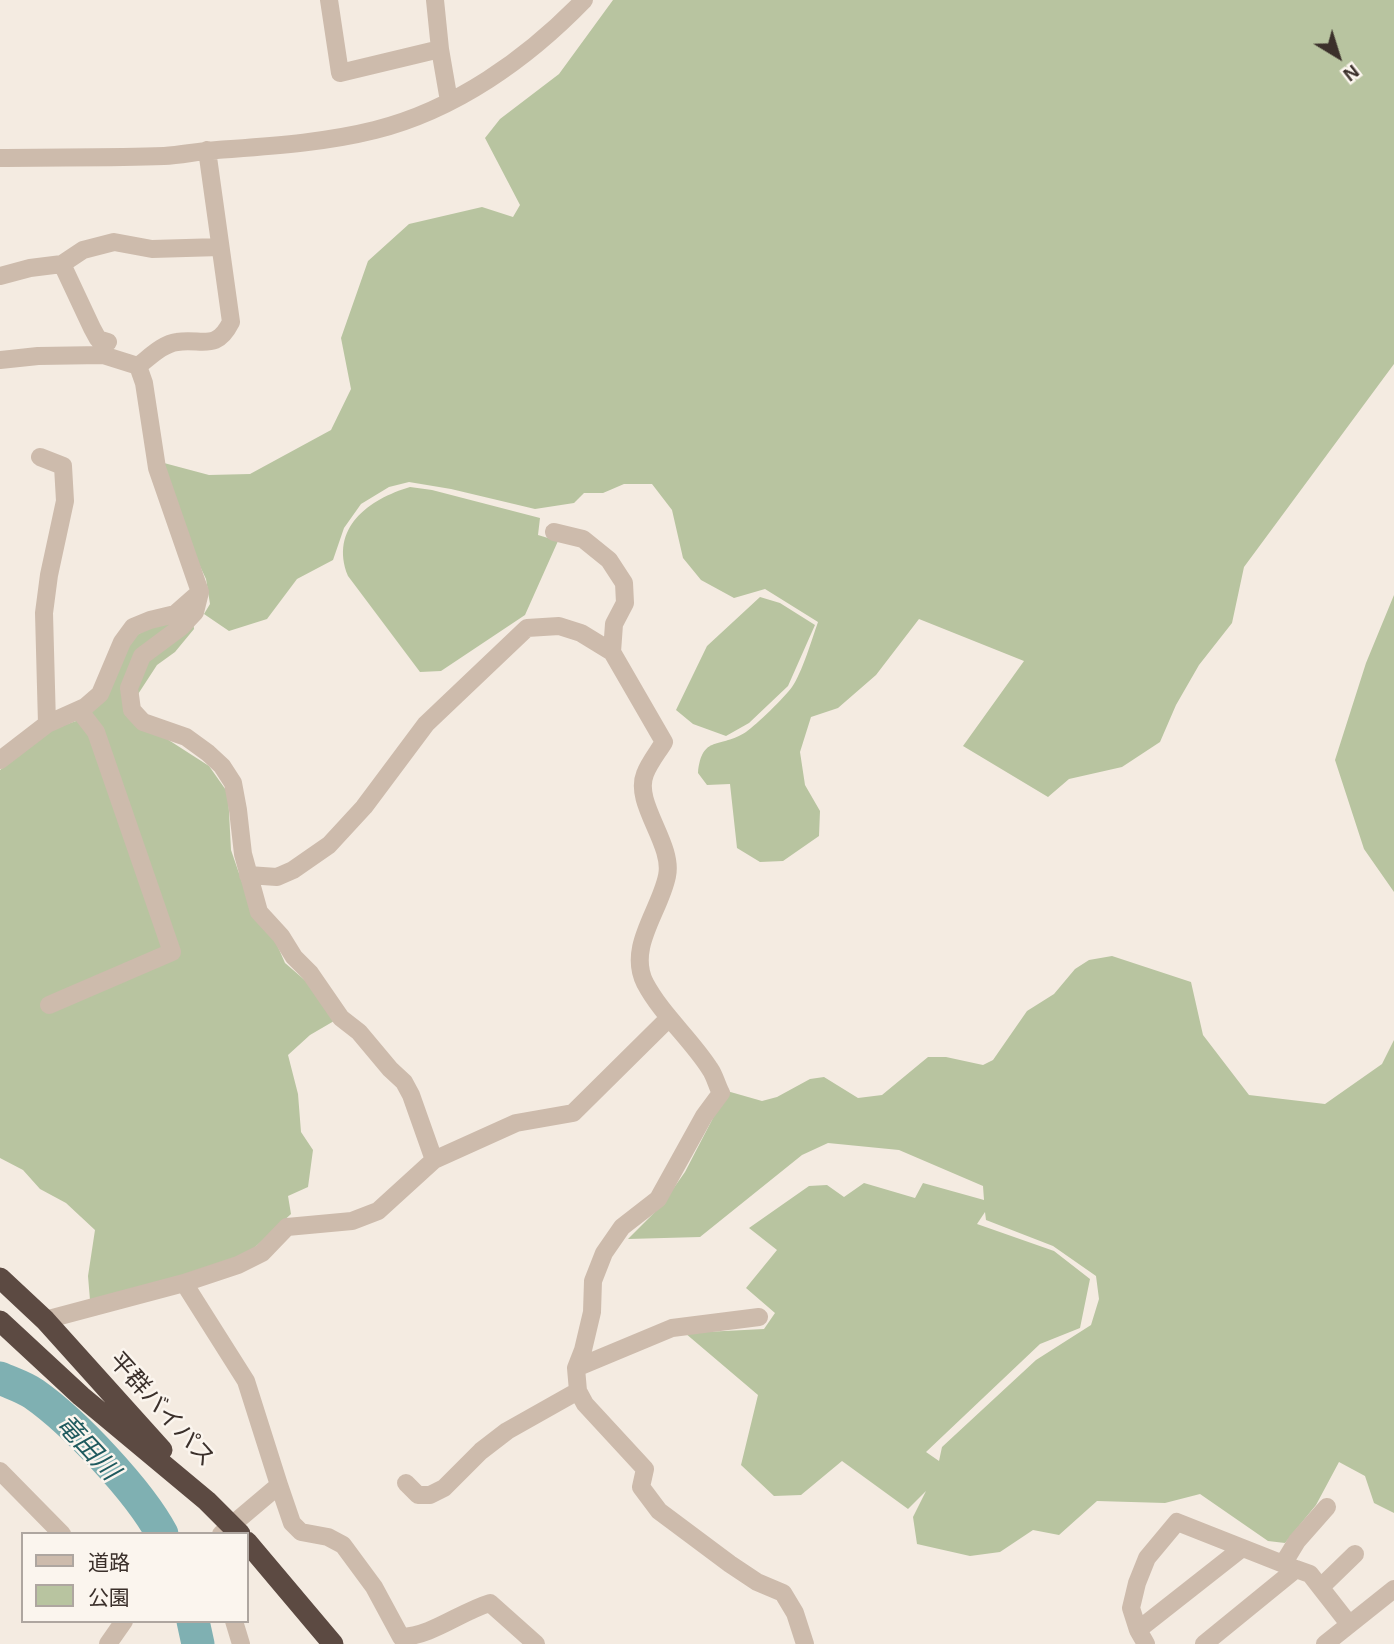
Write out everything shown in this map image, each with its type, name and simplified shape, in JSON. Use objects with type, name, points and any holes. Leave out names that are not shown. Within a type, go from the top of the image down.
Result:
[{"type":"highway","name":"平群バイパス","points":[[0,1278],[45,1320],[207,1501]]},
{"type":"highway","name":"平群バイパス","points":[[0,1321],[80,1396],[207,1501]]},
{"type":"highway","points":[[207,1501],[231,1531]]},
{"type":"highway","points":[[248,1543],[333,1644]]},
{"type":"street","points":[[330,0],[341,73],[440,49]]},
{"type":"street","points":[[435,0],[449,101]]},
{"type":"street","points":[[0,158],[167,156],[207,150],[307,143],[375,130],[409,119],[485,82],[561,23],[584,0]]},
{"type":"street","points":[[138,366],[163,347],[177,342],[215,342],[225,334],[231,323],[207,150]]},
{"type":"street","points":[[0,276],[30,268],[62,264],[83,250],[114,242],[152,249],[220,247]]},
{"type":"street","points":[[62,264],[92,328],[99,339],[108,342]]},
{"type":"street","points":[[0,360],[38,356],[103,355],[138,366]]},
{"type":"street","points":[[138,366],[144,383],[157,468],[200,592],[195,612],[181,627],[142,656],[129,688],[132,710],[143,722],[186,737],[222,766],[233,783],[243,853],[259,912],[281,936],[294,957],[310,972],[341,1018],[359,1032],[404,1082],[434,1160]]},
{"type":"street","points":[[40,457],[63,466],[65,501],[44,613],[47,724]]},
{"type":"street","points":[[554,532],[583,539],[609,561],[624,583],[625,603],[614,624],[612,652]]},
{"type":"street","points":[[0,760],[47,724],[79,710],[100,694],[122,642],[133,627],[175,614],[200,592]]},
{"type":"street","points":[[248,875],[277,877],[293,870],[329,845],[364,807],[426,724],[527,628],[559,626],[581,633],[612,652],[664,741],[644,775],[644,797],[665,849],[667,877],[641,947],[640,966],[645,983],[711,1070],[721,1094],[704,1116],[658,1199],[622,1227],[604,1253],[593,1281],[592,1312],[576,1368],[578,1391],[585,1404],[645,1469],[641,1487],[659,1511],[730,1564],[783,1593],[795,1613],[805,1644]]},
{"type":"street","points":[[49,1005],[172,952],[96,732],[79,710]]},
{"type":"street","points":[[45,1320],[184,1283],[238,1265],[262,1253],[287,1227],[352,1221],[378,1211],[434,1160],[516,1123],[573,1113],[669,1018]]},
{"type":"street","points":[[184,1283],[246,1381],[292,1523],[301,1532],[328,1538],[343,1545],[374,1587],[401,1637],[416,1636],[471,1609],[491,1603],[536,1644]]},
{"type":"street","points":[[576,1368],[672,1328],[759,1317]]},
{"type":"street","points":[[406,1483],[418,1495],[430,1496],[444,1488],[481,1451],[507,1431],[578,1391]]},
{"type":"street","points":[[0,1471],[60,1532]]},
{"type":"street","points":[[231,1531],[279,1485]]},
{"type":"street","points":[[1204,1644],[1289,1567],[1297,1541],[1327,1507]]},
{"type":"street","points":[[1241,1549],[1142,1637],[1128,1609],[1147,1558],[1177,1522],[1310,1574],[1349,1624]]},
{"type":"street","points":[[1321,1587],[1355,1554]]},
{"type":"street","points":[[1325,1644],[1394,1589]]},
{"type":"street","points":[[112,1642],[123,1623]]},
{"type":"street","points":[[235,1623],[241,1644]]},
{"type":"green space","points":[[613,0],[1394,0],[1394,364],[1244,567],[1232,623],[1199,665],[1176,705],[1160,742],[1122,767],[1069,779],[1048,797],[963,746],[1024,661],[919,619],[876,675],[838,708],[811,717],[800,752],[805,785],[820,811],[819,836],[783,861],[760,862],[737,848],[730,784],[707,785],[698,773],[700,761],[708,747],[746,732],[788,692],[796,681],[818,622],[765,589],[734,598],[701,580],[683,558],[672,510],[652,484],[624,484],[603,493],[584,493],[574,503],[535,509],[409,482],[389,487],[361,504],[344,528],[333,560],[297,579],[267,619],[229,631],[204,614],[210,604],[206,579],[190,545],[164,463],[209,475],[250,474],[331,430],[351,389],[341,338],[368,261],[409,224],[482,207],[513,217],[520,205],[485,138],[500,119],[559,74]]},
{"type":"green space","points":[[410,487],[432,490],[540,518],[538,535],[558,541],[525,615],[441,671],[420,672],[348,576],[344,559],[348,530],[356,518],[380,499]]},
{"type":"green space","points":[[1394,595],[1394,892],[1364,849],[1335,760],[1366,663]]},
{"type":"green space","points":[[760,597],[780,603],[815,625],[788,686],[749,723],[726,736],[693,724],[676,710],[707,646]]},
{"type":"green space","points":[[192,606],[194,629],[175,652],[157,665],[129,708],[167,739],[209,766],[228,793],[231,850],[253,914],[274,938],[285,963],[307,982],[334,1021],[310,1035],[288,1055],[298,1094],[301,1132],[313,1150],[308,1187],[288,1196],[291,1214],[252,1250],[214,1269],[90,1300],[88,1276],[95,1230],[66,1203],[40,1189],[23,1170],[0,1158],[0,770],[53,729],[76,721],[100,704],[129,639]]},
{"type":"green space","points":[[1112,956],[1191,982],[1203,1035],[1249,1095],[1325,1104],[1382,1064],[1394,1040],[1394,1513],[1374,1503],[1365,1476],[1339,1462],[1316,1505],[1285,1543],[1268,1541],[1200,1494],[1165,1503],[1097,1501],[1059,1535],[1033,1530],[1000,1552],[970,1556],[917,1544],[913,1517],[926,1491],[908,1509],[842,1461],[801,1495],[774,1496],[741,1465],[758,1395],[685,1333],[764,1329],[775,1313],[746,1288],[777,1250],[749,1228],[809,1186],[827,1185],[844,1197],[864,1183],[915,1198],[923,1183],[984,1200],[983,1186],[899,1150],[828,1143],[802,1155],[700,1237],[628,1239],[661,1206],[685,1172],[727,1091],[762,1101],[777,1097],[810,1079],[824,1077],[858,1098],[882,1095],[928,1057],[946,1057],[983,1065],[993,1060],[1027,1011],[1054,994],[1075,969],[1089,960]],"holes":[[[985,1212],[986,1220],[1053,1246],[1096,1276],[1099,1299],[1091,1325],[1036,1360],[942,1447],[939,1461],[926,1452],[1040,1344],[1080,1328],[1090,1279],[1054,1251],[977,1224]]]},
{"type":"waterway","name":"竜田川","points":[[0,1378],[34,1394],[86,1439],[122,1478],[161,1532]]},
{"type":"waterway","name":"竜田川","points":[[193,1623],[198,1644]]}]
